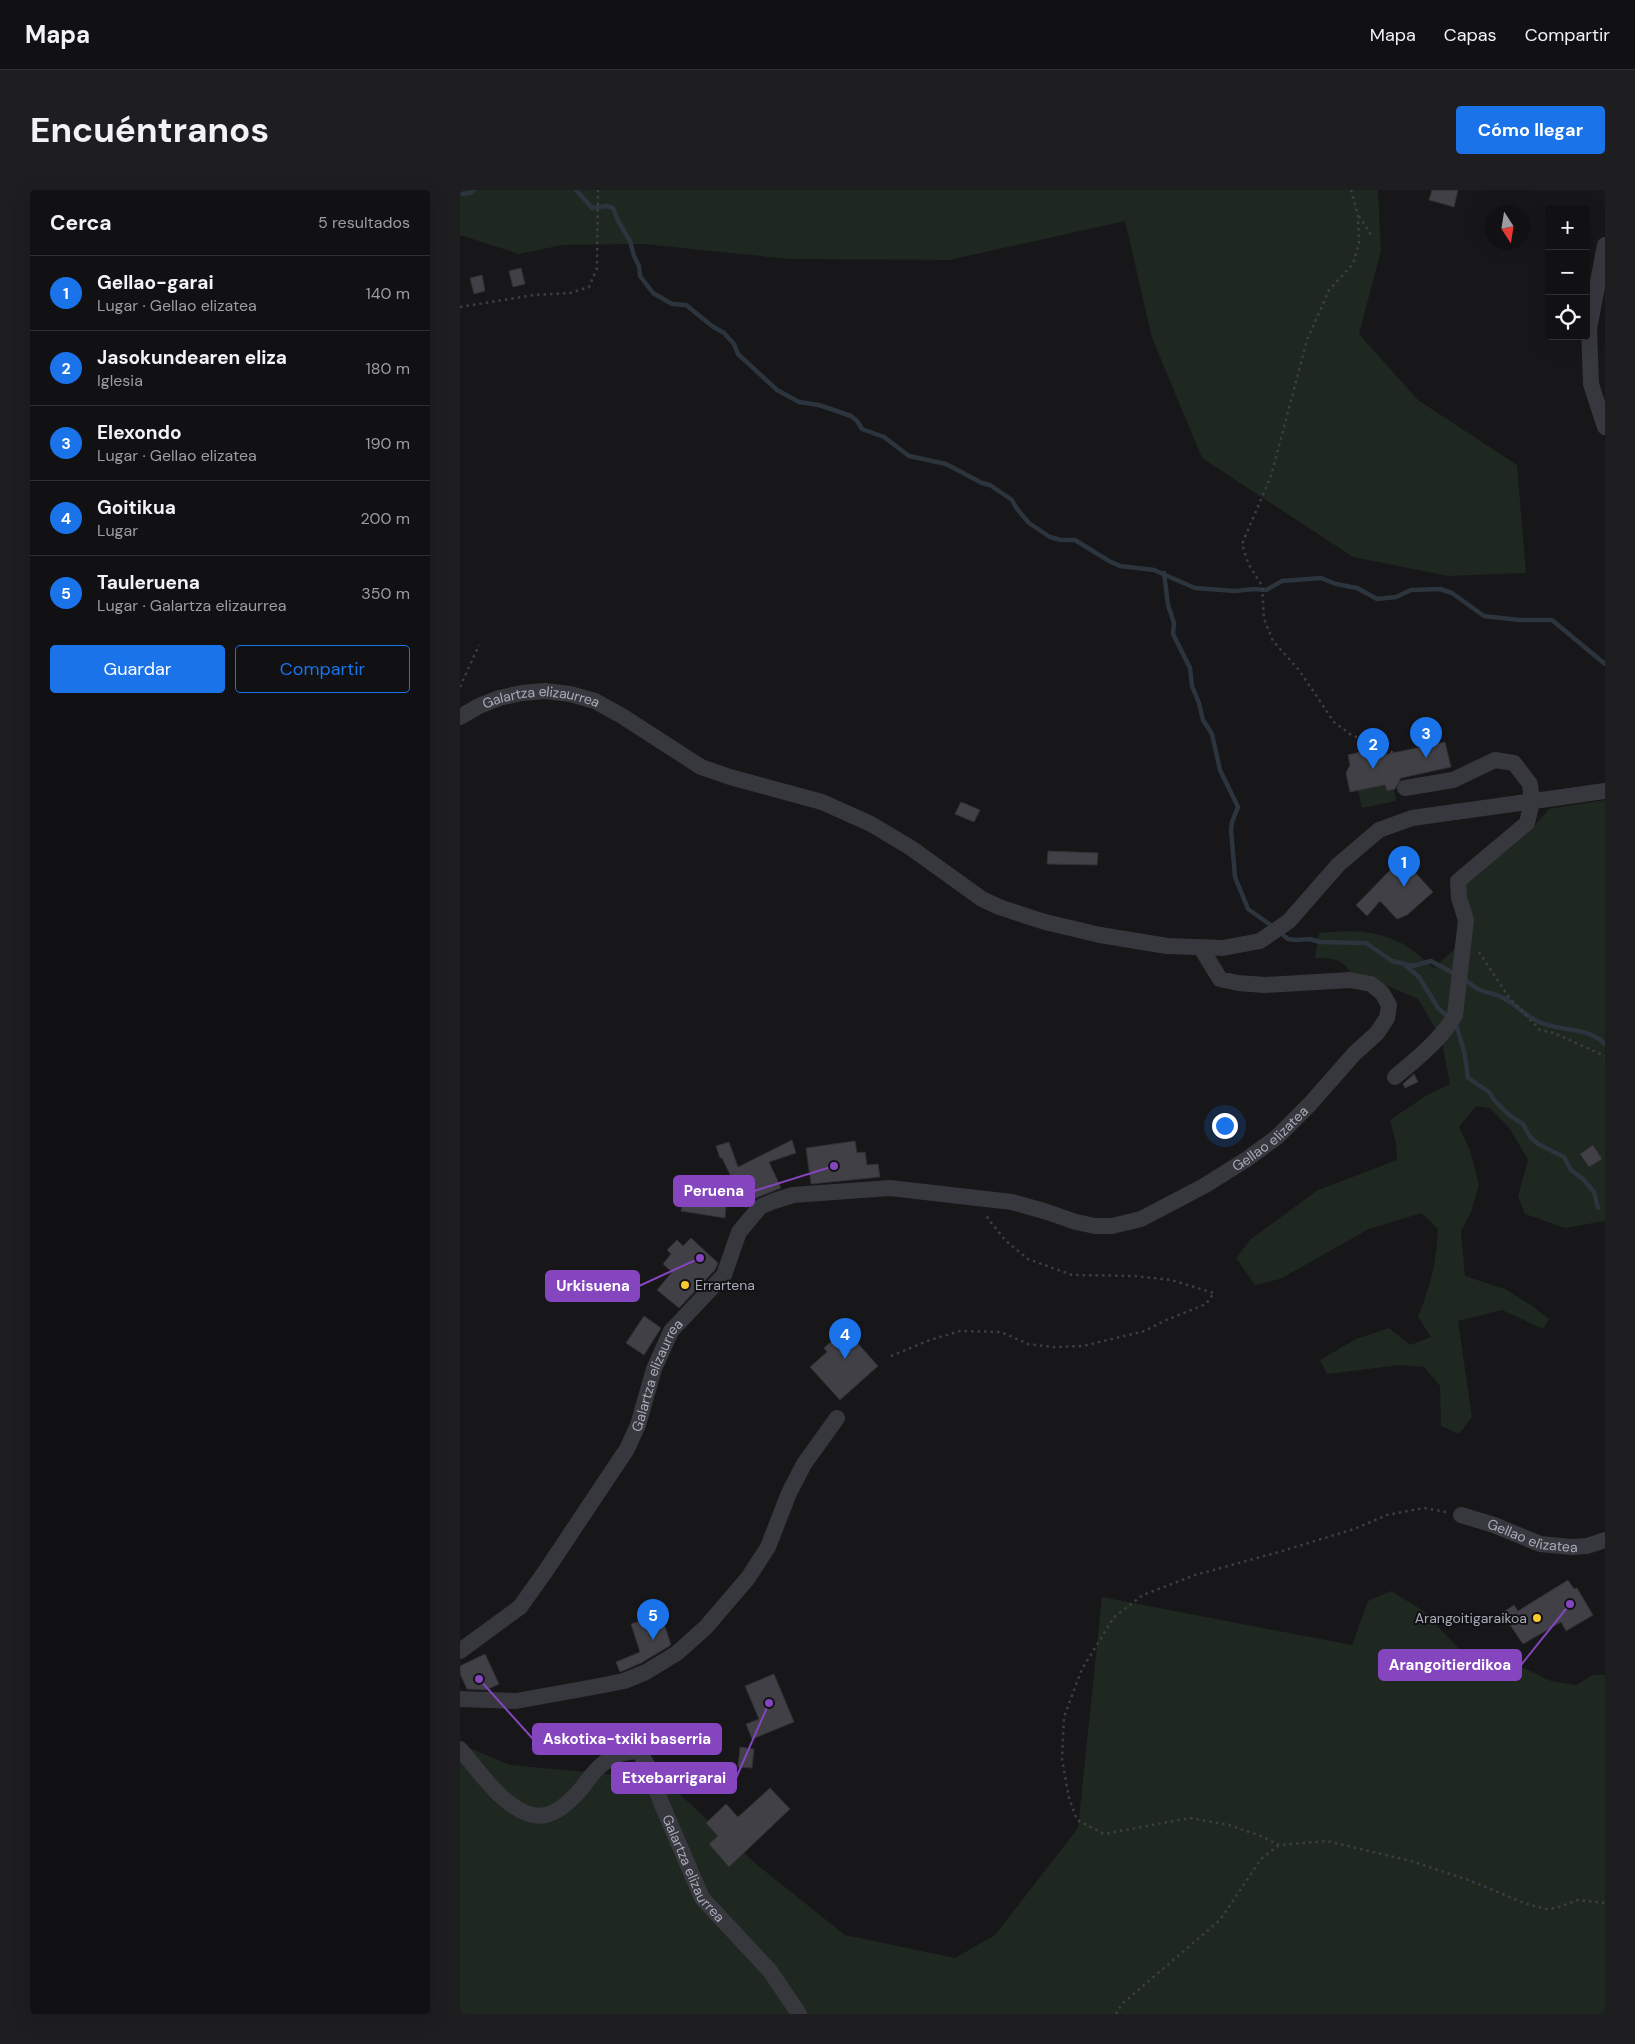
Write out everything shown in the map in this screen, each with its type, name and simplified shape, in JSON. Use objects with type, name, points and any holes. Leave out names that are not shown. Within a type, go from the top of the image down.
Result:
[{"type":"street","points":[[1605,245],[1589,329],[1591,384],[1605,427]]},
{"type":"street","name":"Galartza elizaurrea","points":[[460,717],[479,706],[499,698],[522,693],[570,694],[595,701],[622,716],[700,767],[822,802],[871,824],[911,848],[982,899],[999,907],[1045,922],[1100,935],[1167,946],[1223,948],[1260,941],[1289,921],[1338,864],[1379,830],[1412,818],[1605,791]]},
{"type":"street","points":[[1395,1077],[1424,1052],[1452,1020],[1466,935],[1466,920],[1459,898],[1458,881],[1527,822],[1532,802],[1530,784],[1514,763],[1495,760],[1470,774],[1453,780],[1406,788]]},
{"type":"street","name":"Gellao elizatea","points":[[900,1189],[1012,1202],[1095,1226],[1112,1226],[1141,1219],[1204,1186],[1247,1159],[1277,1137],[1310,1104],[1354,1054],[1377,1033],[1387,1018],[1389,1005],[1382,993],[1371,984],[1350,980],[1265,985],[1238,983],[1220,979],[1201,948]]},
{"type":"street","name":"Galartza elizaurrea","points":[[460,1651],[520,1607],[627,1449],[638,1425],[654,1369],[671,1331],[724,1275],[739,1232],[760,1207],[793,1195],[869,1188],[900,1189]]},
{"type":"street","points":[[460,1699],[516,1701],[624,1681],[646,1672],[677,1653],[706,1627],[748,1578],[768,1547],[789,1493],[804,1464],[837,1418]]},
{"type":"street","name":"Gellao elizatea","points":[[1461,1515],[1494,1525],[1540,1544],[1572,1547],[1587,1546],[1605,1540]]},
{"type":"street","name":"Galartza elizaurrea","points":[[460,1749],[502,1798],[526,1814],[534,1816],[552,1812],[568,1803],[596,1769],[613,1757],[621,1753],[639,1751],[650,1770],[660,1800],[702,1898],[770,1971],[799,2014]]},
{"type":"path","points":[[460,307],[534,295],[570,293],[589,287],[597,268],[598,190]]},
{"type":"path","points":[[1351,190],[1358,215],[1359,243],[1353,264],[1329,290],[1306,340],[1271,476],[1242,544],[1248,563],[1262,586],[1264,619],[1273,640],[1299,670],[1334,722],[1350,734],[1398,755],[1406,788]]},
{"type":"path","points":[[1358,215],[1373,238]]},
{"type":"path","points":[[460,687],[479,645]]},
{"type":"path","points":[[1466,935],[1510,1000],[1540,1030],[1554,1033],[1605,1056]]},
{"type":"path","points":[[891,1356],[930,1340],[960,1331],[1001,1332],[1028,1344],[1053,1347],[1083,1346],[1145,1331],[1206,1304],[1214,1292],[1171,1280],[1135,1276],[1072,1275],[1028,1259],[1006,1241],[989,1220],[979,1197]]},
{"type":"path","points":[[1278,1845],[1261,1836],[1229,1826],[1190,1818],[1104,1834],[1077,1820],[1069,1798],[1062,1759],[1064,1717],[1082,1669],[1114,1617],[1143,1595],[1195,1575],[1354,1529],[1387,1515],[1424,1508],[1461,1515]]},
{"type":"path","points":[[1116,2014],[1122,2004],[1220,1920],[1261,1859],[1278,1845],[1327,1840],[1411,1861],[1471,1881],[1524,1903],[1544,1909],[1557,1908],[1577,1900],[1605,1903]]},
{"type":"shaded area","points":[[460,190],[1378,190],[1381,251],[1359,334],[1418,400],[1517,465],[1526,573],[1448,576],[1353,557],[1202,458],[1152,338],[1125,221],[949,260],[790,259],[643,244],[563,245],[519,254],[460,235]]},
{"type":"shaded area","points":[[1385,785],[1387,791],[1394,789],[1396,801],[1362,808],[1358,790]]},
{"type":"shaded area","points":[[1605,800],[1605,1221],[1565,1228],[1525,1214],[1518,1196],[1528,1160],[1510,1129],[1490,1108],[1476,1106],[1459,1127],[1470,1150],[1479,1185],[1471,1212],[1461,1231],[1465,1276],[1505,1289],[1549,1319],[1543,1329],[1502,1310],[1458,1321],[1472,1417],[1459,1434],[1441,1426],[1440,1386],[1424,1367],[1401,1365],[1327,1374],[1320,1360],[1356,1339],[1389,1328],[1410,1345],[1431,1337],[1418,1317],[1432,1274],[1438,1229],[1422,1213],[1369,1229],[1280,1279],[1255,1285],[1236,1258],[1251,1239],[1318,1190],[1397,1160],[1396,1144],[1390,1120],[1427,1095],[1450,1084],[1441,1038],[1418,999],[1378,982],[1352,976],[1349,970],[1338,961],[1315,958],[1319,933],[1351,931],[1372,933],[1393,939],[1407,946],[1434,968],[1468,937],[1456,891],[1528,833],[1549,809]]},
{"type":"shaded area","points":[[1391,1591],[1424,1611],[1473,1664],[1496,1681],[1509,1671],[1522,1667],[1551,1681],[1577,1685],[1592,1675],[1605,1675],[1605,2014],[460,2014],[460,1744],[510,1765],[663,1779],[756,1864],[845,1935],[955,1958],[995,1935],[1078,1828],[1102,1597],[1352,1645],[1368,1601]]},
{"type":"building","points":[[1432,190],[1458,190],[1454,207],[1429,200]]},
{"type":"building","points":[[521,268],[525,284],[513,287],[509,271]]},
{"type":"building","points":[[482,275],[485,291],[474,294],[470,278]]},
{"type":"building","points":[[1445,742],[1451,767],[1401,778],[1395,789],[1387,791],[1385,785],[1350,792],[1346,773],[1350,765],[1348,755],[1380,747],[1383,755]]},
{"type":"building","points":[[961,802],[980,810],[974,822],[955,814]]},
{"type":"building","points":[[1048,851],[1098,853],[1097,865],[1047,864]]},
{"type":"building","points":[[1402,858],[1433,892],[1407,915],[1397,919],[1380,901],[1367,916],[1356,905]]},
{"type":"building","points":[[1414,1074],[1418,1082],[1405,1088],[1403,1084]]},
{"type":"building","points":[[792,1140],[796,1153],[769,1162],[781,1188],[756,1198],[746,1208],[722,1158],[720,1158],[716,1146],[729,1142],[738,1167]]},
{"type":"building","points":[[855,1141],[857,1153],[865,1152],[867,1165],[878,1164],[880,1177],[811,1184],[806,1148]]},
{"type":"building","points":[[1593,1145],[1602,1159],[1589,1167],[1580,1154]]},
{"type":"building","points":[[684,1193],[706,1196],[705,1203],[726,1206],[725,1218],[681,1211]]},
{"type":"building","name":"Errartena","points":[[691,1238],[718,1263],[715,1270],[679,1308],[657,1290],[672,1272],[663,1264],[671,1254],[667,1250],[677,1240],[683,1246]]},
{"type":"building","points":[[644,1316],[661,1328],[644,1355],[626,1343]]},
{"type":"building","points":[[845,1329],[878,1366],[840,1400],[810,1367],[827,1352],[824,1348]]},
{"type":"building","points":[[1568,1580],[1574,1589],[1577,1588],[1593,1615],[1566,1631],[1561,1622],[1523,1644],[1502,1613],[1514,1605],[1518,1611]]},
{"type":"building","points":[[661,1614],[671,1645],[641,1663],[620,1672],[616,1662],[640,1652],[631,1624]]},
{"type":"building","points":[[485,1654],[499,1684],[486,1690],[467,1689],[460,1674],[460,1666]]},
{"type":"building","points":[[774,1674],[794,1722],[752,1739],[746,1724],[759,1719],[745,1686]]},
{"type":"building","points":[[740,1747],[754,1749],[752,1768],[738,1767]]},
{"type":"building","points":[[770,1788],[790,1809],[729,1867],[709,1844],[718,1836],[706,1823],[726,1804],[738,1817]]},
{"type":"waterway","points":[[460,194],[470,193],[474,190]]},
{"type":"waterway","points":[[576,190],[592,208],[607,206],[613,208],[618,221],[630,241],[639,266],[640,276],[653,293],[672,304],[686,305],[724,333],[734,344],[738,354],[777,390],[799,402],[819,405],[851,416],[862,429],[884,437],[909,456],[946,464],[982,483],[990,485],[1012,500],[1029,523],[1050,537],[1061,540],[1075,540],[1120,566],[1154,570],[1195,588],[1235,591],[1266,590],[1282,581],[1321,578],[1336,584],[1357,588],[1377,599],[1396,597],[1411,590],[1440,589],[1452,593],[1484,616],[1519,620],[1552,620],[1605,664]]},
{"type":"waterway","points":[[1164,573],[1168,605],[1174,623],[1173,634],[1190,668],[1192,686],[1203,720],[1212,734],[1220,770],[1238,807],[1231,830],[1235,877],[1248,909],[1272,926]]},
{"type":"waterway","points":[[1283,935],[1288,939],[1296,940],[1310,939],[1320,942],[1366,943],[1392,961],[1413,966],[1431,961],[1455,974]]},
{"type":"waterway","points":[[1405,965],[1419,977],[1438,1008],[1448,1017]]},
{"type":"waterway","points":[[1464,979],[1480,990],[1505,999],[1537,1021],[1554,1027],[1590,1034],[1605,1044]]},
{"type":"waterway","points":[[1456,1024],[1465,1055],[1468,1078],[1489,1092],[1509,1115],[1523,1124],[1530,1137],[1538,1144],[1564,1157],[1571,1170],[1583,1179],[1594,1192],[1598,1208]]},
{"type":"place","name":"Elexondo","points":[[1426,758]]},
{"type":"place","name":"Jasokundearen eliza","points":[[1373,769]]},
{"type":"place","name":"Gellao-garai","points":[[1404,887]]},
{"type":"place","name":"Peruena","points":[[834,1166]]},
{"type":"place","name":"Urkisuena","points":[[700,1258]]},
{"type":"place","name":"Errartena","points":[[685,1285]]},
{"type":"place","name":"Goitikua","points":[[845,1359]]},
{"type":"place","name":"Arangoitierdikoa","points":[[1570,1604]]},
{"type":"place","name":"Arangoitigaraikoa","points":[[1537,1618]]},
{"type":"place","name":"Tauleruena","points":[[653,1640]]},
{"type":"place","name":"Askotixa-txiki baserria","points":[[479,1679]]},
{"type":"place","name":"Etxebarrigarai","points":[[769,1703]]}]
